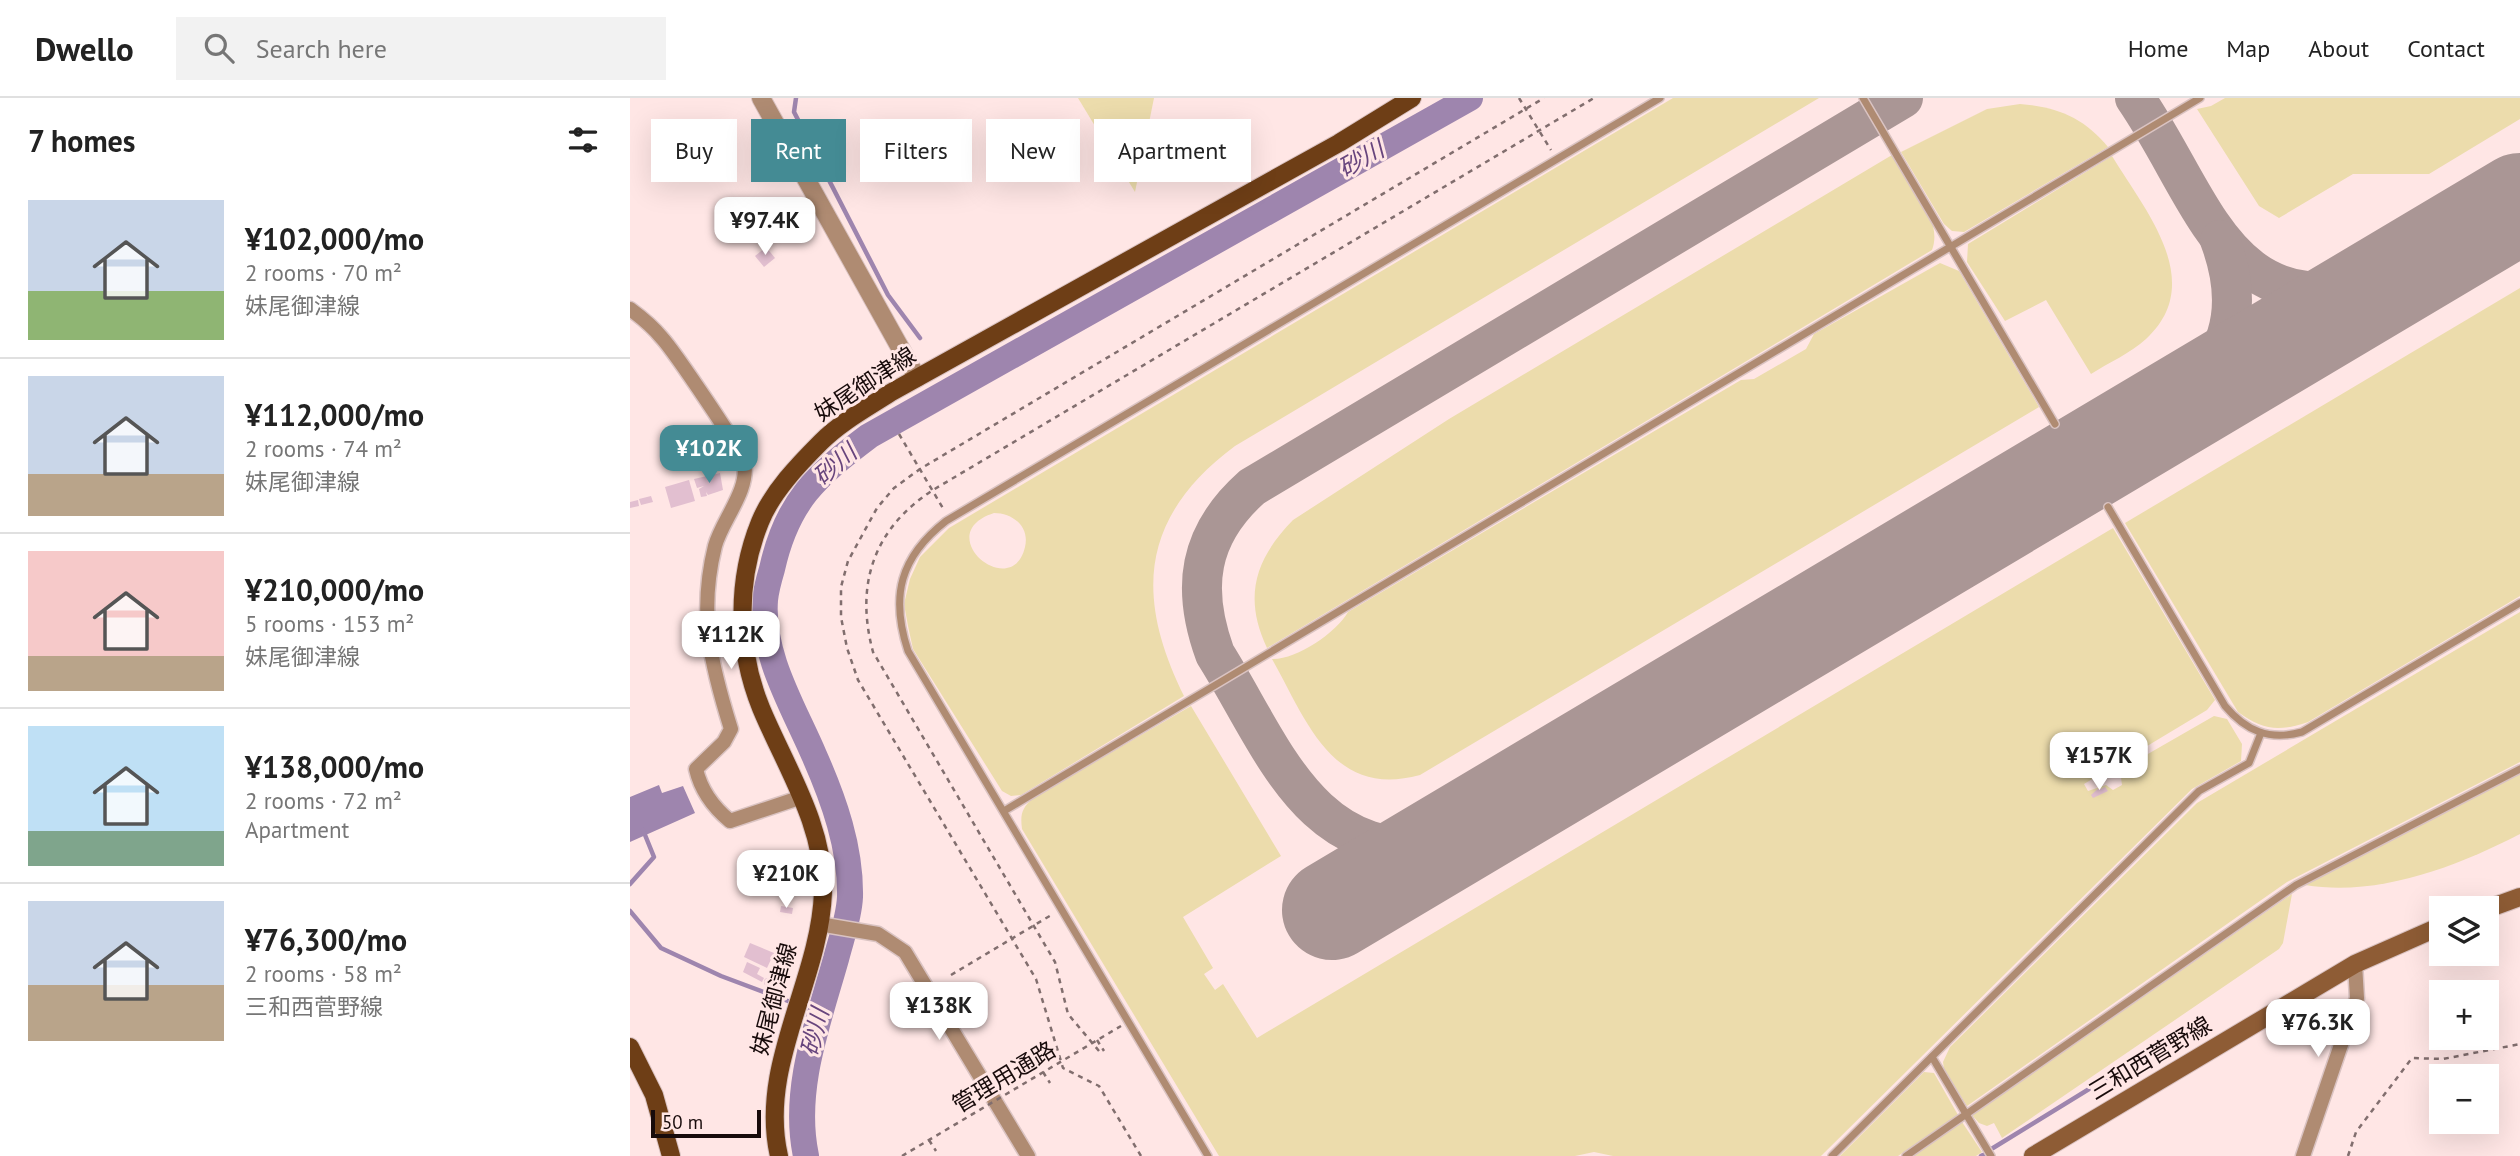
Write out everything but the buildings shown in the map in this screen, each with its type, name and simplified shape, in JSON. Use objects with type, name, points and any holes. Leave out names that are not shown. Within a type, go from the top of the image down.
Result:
[{"type":"main road","name":"妹尾御津線","points":[[779,1156],[775,1099],[784,1052],[834,926],[823,891],[820,850],[802,797],[760,705],[746,659],[741,613],[750,556],[760,521],[777,493],[822,440],[917,378],[1152,248],[1412,98]]},
{"type":"main road","points":[[2499,905],[2520,897]]},
{"type":"main road","name":"三和西菅野線","points":[[2032,1156],[2355,964],[2429,931]]},
{"type":"main road","points":[[630,1047],[654,1095],[671,1156]]},
{"type":"street","points":[[761,98],[917,378]]},
{"type":"street","points":[[630,309],[662,338],[745,461],[742,486],[715,545],[706,590],[711,666],[731,729],[724,742],[696,769],[699,782],[717,810],[730,821],[802,797]]},
{"type":"street","points":[[834,926],[877,934],[905,952],[1028,1156]]},
{"type":"street","points":[[2303,1156],[2357,998],[2355,964]]},
{"type":"lane","points":[[1208,1156],[908,651],[901,631],[899,589],[905,571],[917,549],[950,519],[1660,98]]},
{"type":"lane","points":[[1863,98],[2055,424]]},
{"type":"lane","points":[[1004,811],[2200,98]]},
{"type":"lane","points":[[2108,507],[2225,706],[2235,719],[2260,733],[2282,736],[2302,732],[2520,603]]},
{"type":"lane","points":[[1832,1156],[2199,791],[2249,763],[2260,733]]},
{"type":"lane","points":[[1906,1156],[2295,885],[2520,769]]},
{"type":"lane","points":[[1932,1057],[1991,1156]]},
{"type":"path","points":[[1520,98],[1557,159]]},
{"type":"path","points":[[1141,1156],[1099,1086],[1063,1068],[1036,979],[858,680],[843,627],[841,587],[848,561],[860,534],[877,508],[894,488],[920,469],[1544,98]]},
{"type":"path","points":[[1097,1040],[1101,1051],[1068,1014],[1055,962],[873,652],[865,623],[868,573],[881,544],[899,517],[933,490],[1594,98]]},
{"type":"path","points":[[899,434],[950,519]]},
{"type":"path","points":[[951,975],[1062,909]]},
{"type":"path","name":"管理用通路","points":[[902,1156],[1121,1026]]},
{"type":"path","points":[[2348,1156],[2356,1132],[2412,1058],[2443,1059],[2520,1044]]},
{"type":"path","points":[[1043,1072],[1049,1083]]},
{"type":"path","points":[[929,1140],[936,1151]]},
{"type":"shaded area","points":[[1078,98],[1154,98],[1150,119],[1094,119],[1094,124]]},
{"type":"shaded area","points":[[1673,98],[1819,98],[1235,446],[1204,473],[1180,500],[1164,529],[1156,559],[1153,591],[1158,624],[1168,659],[1184,696],[1021,795],[1011,796],[1002,791],[913,649],[904,604],[910,579],[920,557],[949,528]],"holes":[[[994,513],[1018,522],[1026,540],[1017,562],[1006,568],[992,566],[980,559],[972,548],[970,535],[976,523]]]},
{"type":"shaded area","points":[[2225,98],[2520,98],[2520,119],[2429,174],[2353,174],[2279,218],[2259,206],[2197,109],[2211,106]]},
{"type":"shaded area","points":[[2020,104],[2058,111],[2080,121],[2108,147],[1964,232],[1952,231],[1944,224],[1901,152],[1987,109]]},
{"type":"shaded area","points":[[1892,155],[1929,213],[1934,238],[1932,250],[1267,648],[1256,612],[1257,580],[1270,549],[1293,520],[1449,419]]},
{"type":"shaded area","points":[[2112,156],[2140,199],[2164,246],[2171,270],[2171,294],[2164,317],[2146,339],[2091,374],[2046,300],[2005,321],[1967,262],[1968,244]]},
{"type":"shaded area","points":[[1129,182],[1137,182],[1135,192]]},
{"type":"shaded area","points":[[1940,263],[1959,271],[2039,407],[1420,775],[1390,779],[1365,776],[1344,765],[1326,749],[1311,729],[1272,659],[1292,655],[1314,644],[1348,612],[1741,380],[1754,379],[1806,349],[1814,334]]},
{"type":"shaded area","points":[[2520,288],[2520,596],[2308,722],[2279,728],[2255,723],[2238,712],[2125,523]]},
{"type":"shaded area","points":[[2113,528],[2215,700],[2207,710],[2084,784],[2088,791],[2106,785],[2113,790],[2122,785],[2120,770],[2214,716],[2227,719],[2242,744],[2241,761],[2192,789],[1821,1156],[1613,1156],[1594,1152],[1575,1156],[1219,1156],[1022,829],[1023,812],[1033,798],[1191,706],[1281,856],[1183,917],[1213,968],[1204,974],[1215,990],[1223,984],[1257,1038]]},
{"type":"shaded area","points":[[2520,612],[2520,762],[2287,882],[1967,1106],[1944,1069],[1943,1062],[1950,1047],[2197,803]]},
{"type":"shaded area","points":[[2520,773],[2520,834],[2470,858],[2388,883],[2333,888],[2305,885]]},
{"type":"shaded area","points":[[659,785],[662,793],[683,786],[695,813],[630,842],[630,797]]},
{"type":"shaded area","points":[[2292,894],[2283,943],[2279,949],[2002,1138],[1994,1123],[1987,1126],[1979,1123],[1972,1115]]},
{"type":"shaded area","points":[[1924,1072],[1934,1073],[1958,1115],[1898,1156],[1840,1156]]},
{"type":"shaded area","points":[[1962,1122],[1982,1152],[1976,1156],[1913,1156]]},
{"type":"waterway","points":[[796,98],[794,112],[888,295],[920,338]]},
{"type":"waterway","name":"砂川","points":[[806,1156],[802,1106],[805,1082],[815,1032],[846,921],[850,879],[848,860],[834,807],[780,680],[768,641],[765,600],[778,545],[795,508],[819,478],[869,436],[1470,98]]},
{"type":"waterway","name":"砂川","points":[[956,381],[959,385]]},
{"type":"waterway","points":[[630,884],[654,857],[643,830]]},
{"type":"waterway","points":[[630,911],[661,948],[721,976],[788,1001]]},
{"type":"waterway","name":"砂川","points":[[815,1011],[820,1013]]},
{"type":"waterway","points":[[1993,1148],[2177,1035]]},
{"type":"taxiway","points":[[1439,846],[1394,846],[1357,836],[1326,816],[1300,790],[1277,759],[1215,654],[1207,630],[1203,607],[1204,564],[1220,524],[1252,487],[1903,98]]},
{"type":"taxiway","points":[[2135,98],[2204,214],[2228,247],[2256,272],[2290,288],[2333,292],[2387,281]]},
{"type":"taxiway","points":[[2170,412],[2206,375],[2227,335],[2232,291],[2220,240]]},
{"type":"runway","points":[[1332,910],[2520,203]]}]
